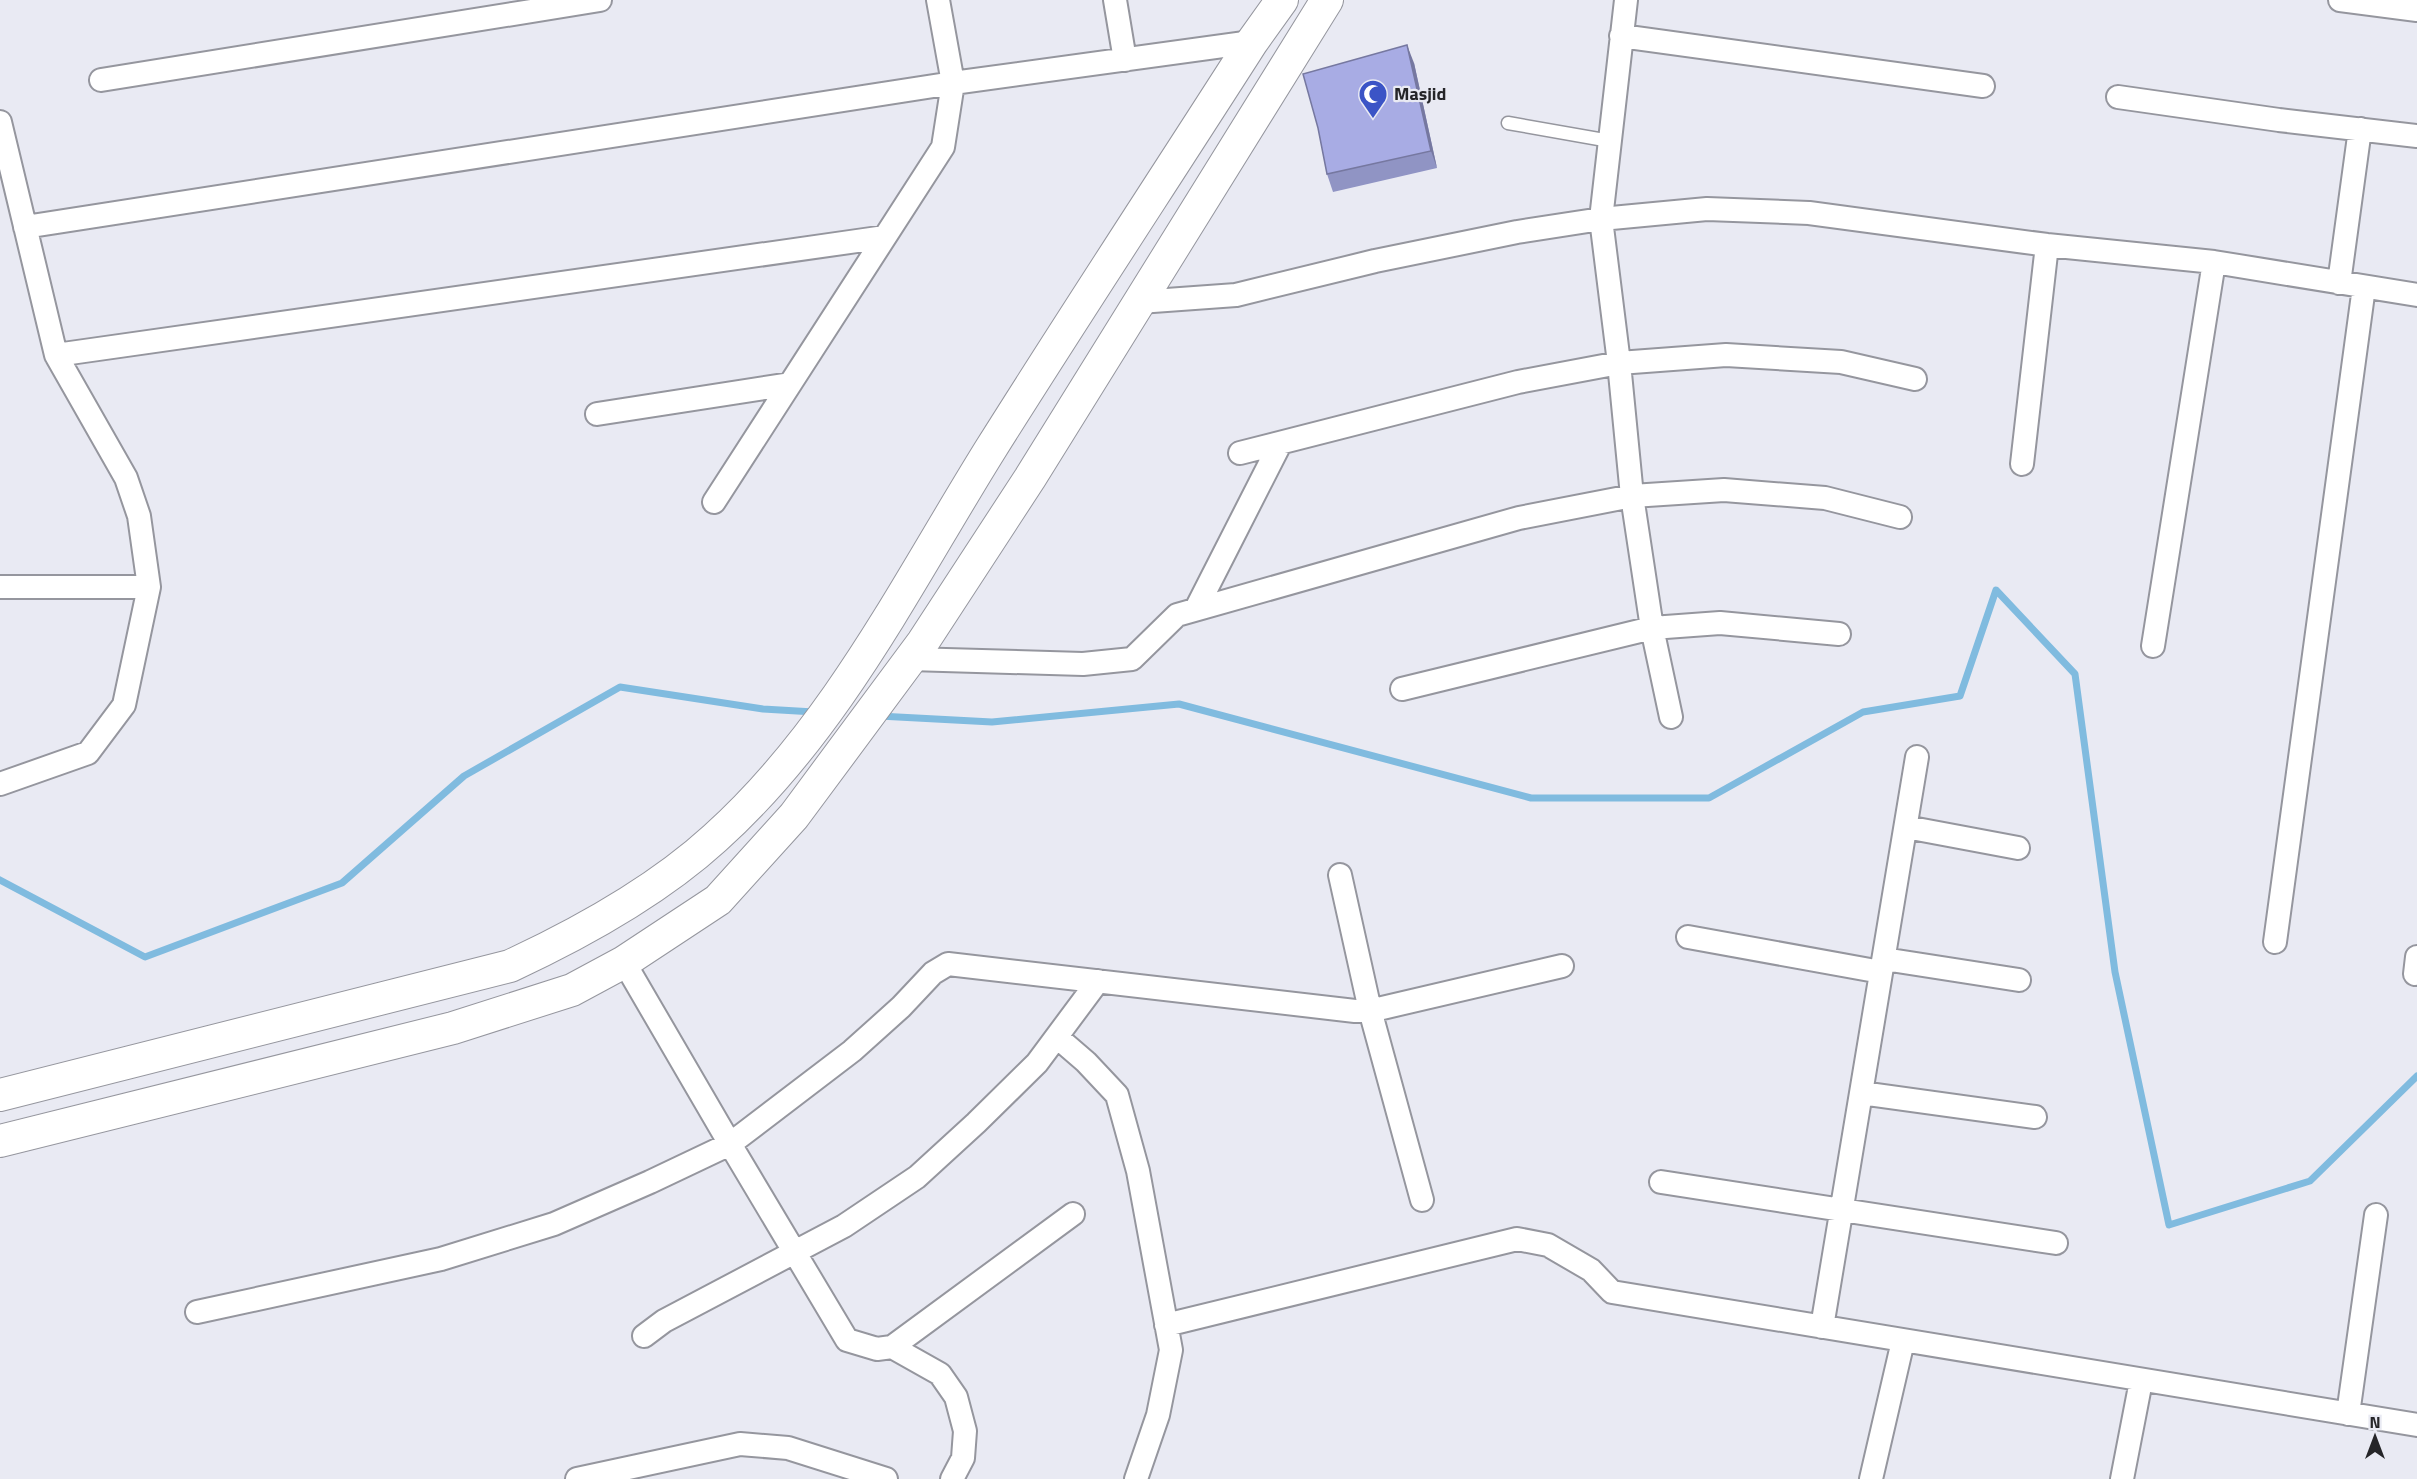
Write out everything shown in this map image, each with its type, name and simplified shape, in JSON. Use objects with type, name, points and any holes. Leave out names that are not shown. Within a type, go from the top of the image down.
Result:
[{"type":"street","points":[[101,80],[600,0]]},
{"type":"street","points":[[714,502],[943,147],[953,83],[938,0]]},
{"type":"street","points":[[1115,0],[1125,60]]},
{"type":"street","points":[[0,1095],[510,966],[573,936],[652,886],[713,840],[766,788],[817,726],[849,680],[990,451],[1252,42],[1282,0]]},
{"type":"street","points":[[0,1141],[453,1028],[572,990],[624,962],[718,900],[794,816],[903,669],[1029,478],[1327,0]]},
{"type":"street","points":[[1626,0],[1601,219],[1619,363],[1632,496],[1652,627],[1671,717]]},
{"type":"street","points":[[2340,0],[2417,10]]},
{"type":"street","points":[[1621,36],[1983,86]]},
{"type":"street","points":[[25,227],[953,83],[1252,42]]},
{"type":"street","points":[[2118,97],[2279,120],[2417,136]]},
{"type":"street","points":[[0,122],[56,356],[126,478],[139,516],[149,587],[124,705],[88,753],[0,784]]},
{"type":"street","points":[[2339,283],[2360,129]]},
{"type":"street","points":[[1139,302],[1236,295],[1375,261],[1517,232],[1601,219],[1707,209],[1809,213],[2047,245],[2214,262],[2417,295]]},
{"type":"street","points":[[56,356],[885,237]]},
{"type":"street","points":[[2022,464],[2047,245]]},
{"type":"street","points":[[2153,646],[2214,262]]},
{"type":"street","points":[[2275,942],[2364,287]]},
{"type":"street","points":[[1240,453],[1518,382],[1619,363],[1726,356],[1749,357],[1841,362],[1915,379]]},
{"type":"street","points":[[597,414],[790,384]]},
{"type":"street","points":[[1196,609],[1280,444]]},
{"type":"street","points":[[990,451],[1029,478]]},
{"type":"street","points":[[903,669],[1083,664],[1132,659],[1177,615],[1520,518],[1632,496],[1724,490],[1825,498],[1900,517]]},
{"type":"street","points":[[0,586],[149,587]]},
{"type":"street","points":[[1402,690],[1652,627],[1720,623],[1839,633]]},
{"type":"street","points":[[1822,1328],[1917,757]]},
{"type":"street","points":[[1906,827],[2018,848]]},
{"type":"street","points":[[1340,876],[1370,1010],[1422,1200]]},
{"type":"street","points":[[1688,937],[1882,965],[2019,980]]},
{"type":"street","points":[[624,962],[848,1340],[877,1349],[892,1347],[1072,1214]]},
{"type":"street","points":[[197,1312],[441,1259],[554,1224],[730,1144],[852,1051],[901,1007],[933,973],[948,964],[1355,1011],[1370,1010],[1562,966]]},
{"type":"street","points":[[644,1336],[664,1321],[844,1226],[917,1177],[976,1124],[1037,1063],[1098,981]]},
{"type":"street","points":[[1057,1037],[1086,1062],[1117,1095],[1138,1171],[1171,1350],[1158,1415],[1136,1479]]},
{"type":"street","points":[[1861,1093],[2035,1117]]},
{"type":"street","points":[[1661,1182],[2056,1243]]},
{"type":"street","points":[[2348,1414],[2376,1215]]},
{"type":"street","points":[[1166,1325],[1517,1239],[1548,1245],[1591,1270],[1612,1292],[2417,1425]]},
{"type":"street","points":[[1871,1479],[1903,1341]]},
{"type":"street","points":[[892,1347],[940,1374],[956,1397],[965,1431],[963,1458],[952,1479]]},
{"type":"street","points":[[2122,1479],[2141,1381]]},
{"type":"street","points":[[577,1479],[740,1444],[788,1448],[886,1479]]},
{"type":"lane","points":[[1508,123],[1610,141]]},
{"type":"building","name":"Masjid","points":[[1407,45],[1431,151],[1327,174],[1318,128],[1303,74]]},
{"type":"waterway","points":[[879,716],[992,722],[1179,704],[1531,798],[1709,798],[1863,712],[1960,696],[1996,590],[2075,674],[2115,972],[2169,1225],[2310,1181],[2417,1076]]},
{"type":"waterway","points":[[0,880],[145,957],[342,883],[464,776],[620,687],[763,709],[814,712]]},
{"type":"place","name":"Masjid","points":[[1373,120]]}]
